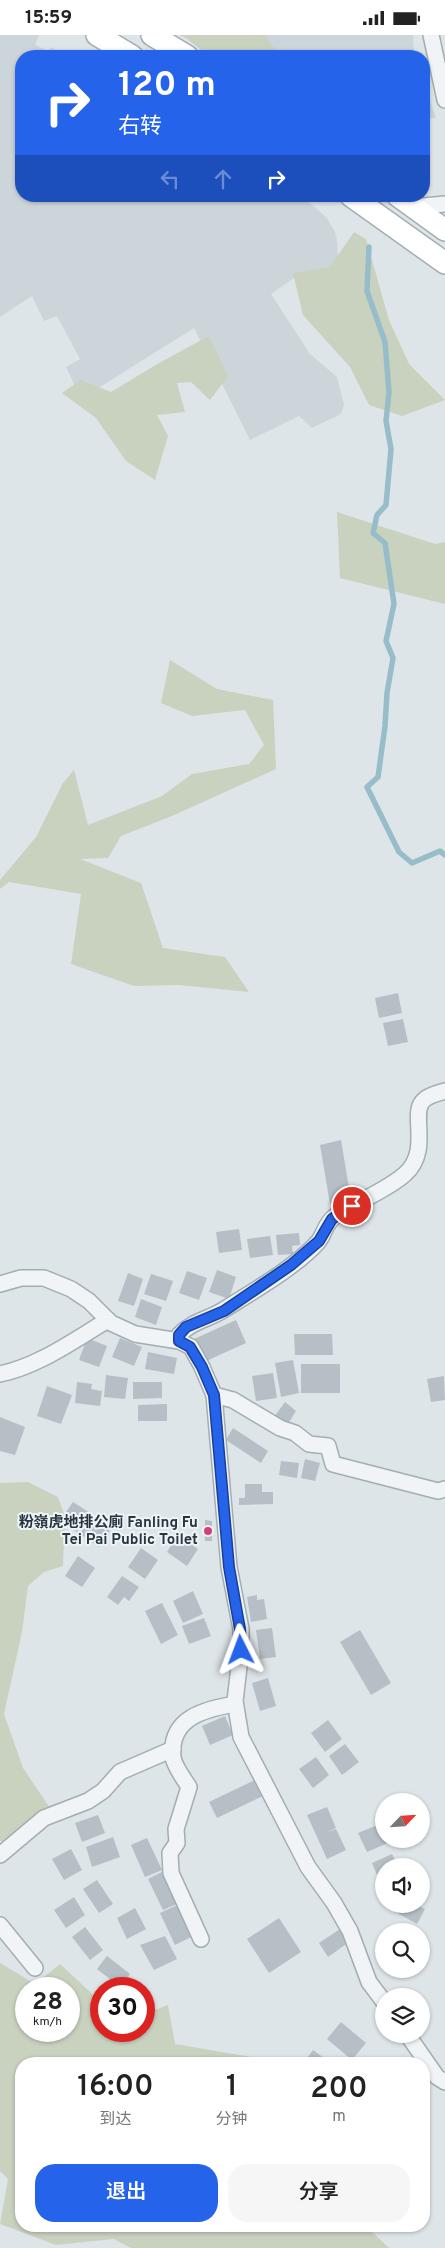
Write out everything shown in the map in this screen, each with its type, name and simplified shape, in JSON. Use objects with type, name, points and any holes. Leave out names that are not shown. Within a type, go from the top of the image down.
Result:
[{"type":"main road","points":[[97,35],[122,50]]},
{"type":"main road","points":[[152,35],[177,50]]},
{"type":"main road","points":[[360,202],[445,263]]},
{"type":"main road","points":[[407,202],[445,230]]},
{"type":"street","points":[[431,35],[445,100]]},
{"type":"street","points":[[419,202],[445,204]]},
{"type":"street","points":[[179,1341],[179,1335],[186,1327],[224,1311],[291,1265],[319,1241],[332,1219],[405,1174],[416,1162],[420,1150],[418,1117],[421,1103],[425,1098],[445,1091]]},
{"type":"street","points":[[0,1284],[20,1278],[44,1278],[71,1289],[88,1301],[108,1320],[135,1334],[179,1341],[190,1347],[202,1367],[214,1395],[229,1567],[240,1629],[241,1650],[235,1704],[241,1737],[308,1867],[334,1903],[350,1931],[369,1982],[375,1990]]},
{"type":"street","points":[[0,1374],[16,1370],[54,1352],[108,1320]]},
{"type":"street","points":[[214,1395],[233,1400],[280,1428],[295,1433],[309,1444],[328,1446],[333,1464],[438,1491],[445,1489]]},
{"type":"street","points":[[201,1939],[170,1873],[170,1853],[177,1843],[176,1829],[189,1787],[173,1759],[174,1740],[187,1720],[210,1708],[235,1704]]},
{"type":"street","points":[[0,1855],[44,1818],[88,1801],[103,1791],[120,1772],[173,1749]]},
{"type":"street","points":[[0,1925],[35,1968]]},
{"type":"street","points":[[413,2043],[423,2057]]},
{"type":"street","points":[[430,2067],[437,2077],[445,2083]]},
{"type":"shaded area","points":[[0,35],[39,35],[35,45],[46,50],[15,50],[15,202],[81,202],[78,207],[82,202],[309,202],[327,218],[335,232],[339,276],[294,278],[271,294],[310,354],[337,377],[344,405],[341,414],[312,428],[299,416],[250,440],[194,328],[95,390],[75,386],[66,367],[80,359],[57,316],[44,321],[32,296],[0,317]]},
{"type":"shaded area","points":[[265,35],[413,35],[414,50],[276,50]]},
{"type":"shaded area","points":[[430,101],[436,118],[430,118]]},
{"type":"green space","points":[[179,35],[265,35],[276,50],[201,50]]},
{"type":"green space","points":[[354,232],[366,239],[389,320],[409,364],[445,400],[402,416],[369,405],[350,367],[303,315],[293,273],[330,267]]},
{"type":"green space","points":[[209,336],[228,376],[210,400],[191,382],[177,383],[185,412],[157,415],[168,436],[155,480],[126,461],[96,418],[62,393],[81,380],[111,392]]},
{"type":"green space","points":[[337,512],[435,544],[445,542],[445,604],[340,578]]},
{"type":"green space","points":[[170,660],[217,689],[273,700],[276,769],[172,816],[121,836],[108,858],[80,859],[141,883],[163,948],[225,957],[249,992],[179,985],[134,986],[71,964],[81,894],[9,882],[0,889],[0,880],[36,837],[63,783],[74,770],[88,825],[162,796],[192,774],[249,764],[264,745],[245,710],[192,716],[161,703]]},
{"type":"green space","points":[[28,1482],[58,1497],[65,1517],[63,1566],[44,1572],[28,1586],[22,1632],[4,1714],[23,1768],[50,1808],[21,1841],[0,1841],[0,1483]]},
{"type":"green space","points":[[0,1963],[23,1977],[15,1977],[15,2042],[80,2042],[80,1983],[90,1992],[90,2042],[155,2042],[155,2010],[168,2005],[175,2044],[251,2057],[15,2057],[15,2230],[0,2224],[8,2179],[0,2171]]},
{"type":"green space","points":[[60,1964],[74,1977],[44,1977]]},
{"type":"green space","points":[[21,2232],[372,2232],[389,2248],[131,2248],[114,2239],[56,2245]]},
{"type":"building","points":[[398,993],[402,1013],[379,1018],[375,998]]},
{"type":"building","points":[[403,1019],[408,1042],[388,1046],[383,1023]]},
{"type":"building","points":[[341,1140],[351,1200],[330,1204],[320,1145]]},
{"type":"building","points":[[239,1229],[242,1250],[219,1253],[216,1232]]},
{"type":"building","points":[[299,1233],[300,1245],[292,1246],[293,1254],[278,1255],[276,1235]]},
{"type":"building","points":[[270,1236],[273,1255],[250,1258],[247,1239]]},
{"type":"building","points":[[217,1270],[236,1277],[229,1299],[209,1292]]},
{"type":"building","points":[[187,1271],[207,1278],[199,1300],[179,1293]]},
{"type":"building","points":[[128,1273],[143,1279],[134,1306],[118,1301]]},
{"type":"building","points":[[151,1274],[173,1281],[166,1301],[144,1294]]},
{"type":"building","points":[[141,1299],[162,1307],[156,1325],[135,1317]]},
{"type":"building","points":[[236,1320],[246,1343],[204,1362],[194,1339]]},
{"type":"building","points":[[294,1334],[332,1334],[333,1355],[295,1355]]},
{"type":"building","points":[[87,1338],[107,1346],[99,1367],[79,1360]]},
{"type":"building","points":[[120,1338],[142,1347],[134,1366],[112,1357]]},
{"type":"building","points":[[148,1352],[177,1358],[174,1374],[145,1369]]},
{"type":"building","points":[[293,1360],[299,1393],[281,1397],[275,1363]]},
{"type":"building","points":[[301,1364],[340,1364],[340,1393],[301,1393]]},
{"type":"building","points":[[273,1373],[277,1398],[256,1401],[252,1376]]},
{"type":"building","points":[[106,1375],[128,1378],[125,1399],[104,1397]]},
{"type":"building","points":[[444,1376],[445,1400],[431,1402],[427,1379]]},
{"type":"building","points":[[77,1382],[92,1384],[91,1389],[102,1391],[100,1406],[75,1403]]},
{"type":"building","points":[[133,1382],[162,1382],[162,1398],[133,1399]]},
{"type":"building","points":[[47,1386],[72,1395],[61,1424],[37,1416]]},
{"type":"building","points":[[285,1402],[296,1411],[288,1424],[274,1417]]},
{"type":"building","points":[[167,1404],[167,1421],[138,1421],[138,1405]]},
{"type":"building","points":[[0,1417],[25,1427],[15,1455],[0,1451]]},
{"type":"building","points":[[233,1428],[268,1451],[261,1463],[226,1440]]},
{"type":"building","points":[[305,1459],[320,1463],[315,1481],[301,1478]]},
{"type":"building","points":[[281,1461],[299,1463],[297,1478],[279,1475]]},
{"type":"building","points":[[245,1484],[262,1484],[262,1492],[273,1492],[273,1504],[239,1505],[239,1498],[245,1498]]},
{"type":"building","points":[[73,1502],[90,1513],[77,1532],[60,1521]]},
{"type":"building","points":[[91,1517],[110,1530],[99,1547],[80,1534]]},
{"type":"building","name":"粉嶺虎地排公廁 Fanling Fu Tei Pai Public Toilet","points":[[205,1520],[212,1521],[212,1541],[205,1541]]},
{"type":"building","points":[[178,1535],[198,1549],[187,1566],[167,1552]]},
{"type":"building","points":[[141,1548],[158,1560],[145,1579],[128,1567]]},
{"type":"building","points":[[78,1556],[95,1568],[82,1587],[65,1576]]},
{"type":"building","points":[[122,1576],[139,1587],[129,1601],[124,1597],[118,1605],[107,1597]]},
{"type":"building","points":[[193,1591],[203,1614],[183,1623],[173,1601]]},
{"type":"building","points":[[257,1595],[257,1600],[264,1599],[267,1619],[251,1622],[247,1597]]},
{"type":"building","points":[[162,1603],[178,1635],[161,1644],[145,1611]]},
{"type":"building","points":[[204,1618],[211,1636],[189,1644],[182,1626]]},
{"type":"building","points":[[272,1628],[276,1657],[260,1659],[256,1630]]},
{"type":"building","points":[[360,1630],[391,1683],[371,1695],[340,1642]]},
{"type":"building","points":[[268,1678],[276,1706],[260,1711],[252,1683]]},
{"type":"building","points":[[225,1716],[233,1735],[210,1745],[202,1726]]},
{"type":"building","points":[[328,1720],[342,1739],[325,1752],[311,1733]]},
{"type":"building","points":[[345,1744],[359,1762],[342,1775],[329,1756]]},
{"type":"building","points":[[316,1757],[329,1775],[313,1788],[299,1769]]},
{"type":"building","points":[[257,1779],[265,1795],[217,1818],[209,1802]]},
{"type":"building","points":[[327,1807],[336,1828],[325,1833],[336,1829],[346,1850],[327,1859],[307,1815]]},
{"type":"building","points":[[98,1815],[105,1833],[82,1842],[75,1823]]},
{"type":"building","points":[[375,1826],[376,1848],[367,1852],[358,1833]]},
{"type":"building","points":[[113,1837],[120,1857],[92,1867],[86,1847]]},
{"type":"building","points":[[147,1838],[162,1870],[145,1877],[131,1845]]},
{"type":"building","points":[[71,1849],[82,1870],[64,1880],[52,1859]]},
{"type":"building","points":[[392,1854],[394,1858],[383,1858]]},
{"type":"building","points":[[164,1871],[179,1903],[163,1910],[148,1879]]},
{"type":"building","points":[[97,1880],[113,1904],[99,1913],[83,1889]]},
{"type":"building","points":[[74,1897],[85,1915],[66,1928],[54,1910]]},
{"type":"building","points":[[177,1905],[191,1937],[175,1945],[160,1913]]},
{"type":"building","points":[[135,1908],[146,1929],[127,1939],[117,1918]]},
{"type":"building","points":[[397,1913],[423,1913],[418,1923]]},
{"type":"building","points":[[279,1918],[301,1952],[269,1973],[247,1939]]},
{"type":"building","points":[[85,1927],[103,1950],[90,1960],[72,1937]]},
{"type":"building","points":[[343,1927],[352,1940],[328,1957],[319,1943]]},
{"type":"building","points":[[165,1936],[177,1959],[154,1970],[140,1945]]},
{"type":"building","points":[[107,1956],[130,1974],[128,1977],[107,1977],[97,1969]]},
{"type":"building","points":[[341,2022],[366,2043],[354,2057],[348,2057],[327,2039]]},
{"type":"building","points":[[313,2050],[322,2057],[308,2057]]},
{"type":"waterway","points":[[369,247],[367,291],[385,342],[389,392],[386,421],[391,449],[386,505],[377,515],[373,533],[385,543],[394,604],[386,641],[393,658],[387,693],[385,726],[378,777],[367,787],[399,852],[412,863],[440,851],[445,855]]},
{"type":"place","name":"粉嶺虎地排公廁 Fanling Fu Tei Pai Public Toilet","points":[[208,1531]]},
{"type":"route","points":[[241,1650],[240,1629],[229,1567],[214,1395],[202,1367],[190,1347],[179,1341],[179,1335],[186,1327],[224,1311],[240,1298],[291,1265],[319,1241],[332,1219],[352,1206]]}]
